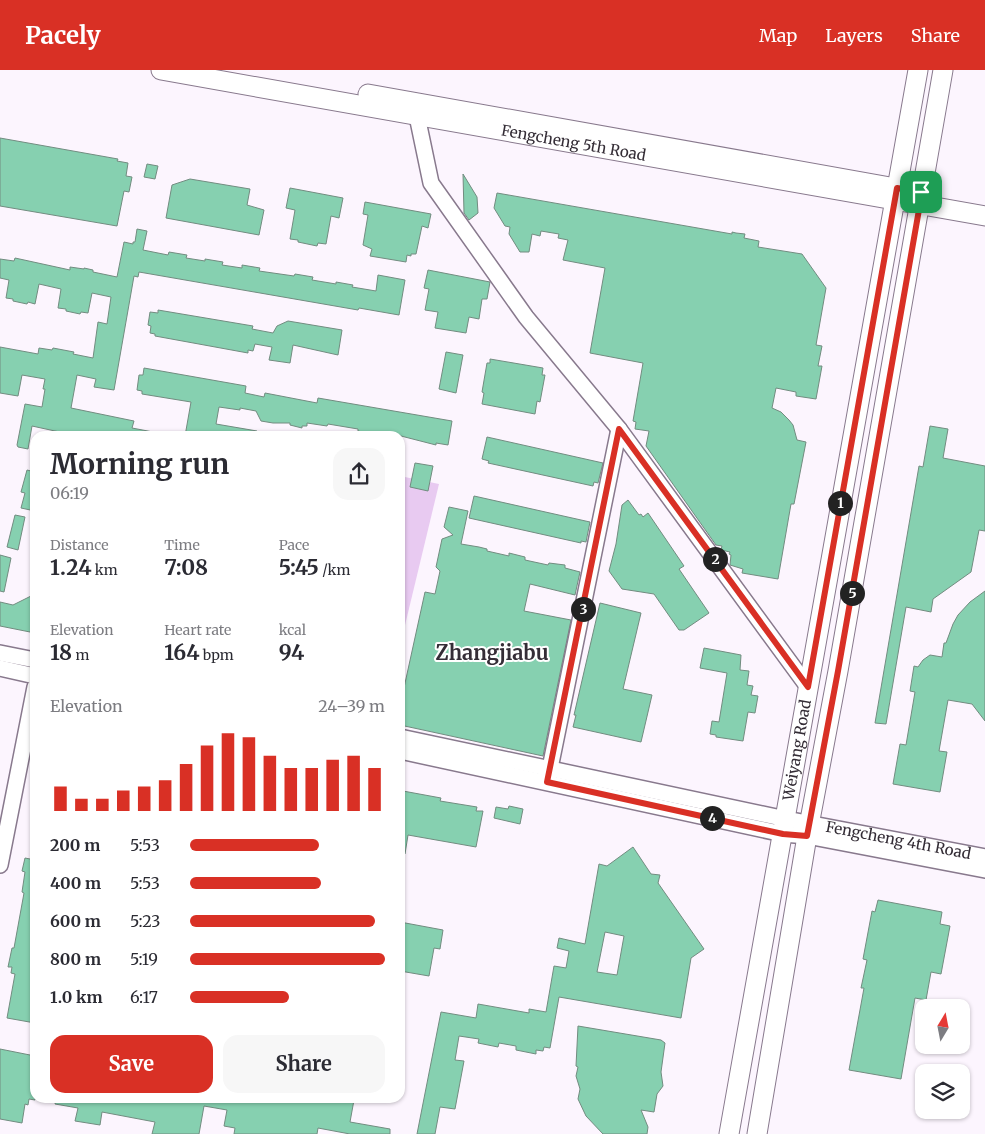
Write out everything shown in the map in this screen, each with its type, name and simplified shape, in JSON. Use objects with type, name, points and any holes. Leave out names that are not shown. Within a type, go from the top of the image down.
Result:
[{"type":"main road","name":"Fengcheng 5th Road","points":[[161,70],[417,116],[895,194],[985,203]]},
{"type":"main road","name":"Fengcheng 5th Road","points":[[228,70],[895,194]]},
{"type":"main road","name":"Weiyang Road","points":[[729,1134],[918,70]]},
{"type":"main road","name":"Weiyang Road","points":[[757,1134],[808,829],[840,663],[943,70]]},
{"type":"main road","name":"Fengcheng 5th Road","points":[[920,198],[985,216]]},
{"type":"street","points":[[417,116],[431,183],[526,317],[619,429],[808,687]]},
{"type":"street","points":[[549,775],[619,429]]},
{"type":"street","points":[[0,652],[30,659]]},
{"type":"street","points":[[0,668],[30,675]]},
{"type":"street","points":[[0,865],[30,713]]},
{"type":"street","points":[[405,738],[549,775],[784,826]]},
{"type":"street","points":[[405,753],[549,775]]},
{"type":"street","name":"Fengcheng 4th Road","points":[[784,826],[985,857]]},
{"type":"street","name":"Fengcheng 4th Road","points":[[808,829],[985,870]]},
{"type":"shaded area","points":[[405,477],[439,484],[405,625]]},
{"type":"building","points":[[0,138],[118,159],[117,161],[128,163],[126,176],[132,177],[129,192],[124,191],[117,226],[0,206]]},
{"type":"building","points":[[147,164],[158,166],[155,179],[144,177]]},
{"type":"building","points":[[463,174],[477,197],[478,213],[469,220],[464,213]]},
{"type":"building","points":[[190,179],[250,189],[247,205],[264,210],[259,235],[166,218],[172,185]]},
{"type":"building","points":[[290,188],[343,198],[339,218],[331,216],[326,244],[318,243],[317,246],[290,239],[295,210],[286,208]]},
{"type":"building","points":[[497,193],[732,234],[732,232],[745,234],[744,238],[759,241],[758,247],[802,254],[826,288],[816,345],[822,346],[818,366],[822,366],[816,399],[796,396],[796,392],[776,388],[772,408],[781,412],[793,425],[797,440],[806,442],[794,504],[791,504],[778,579],[742,573],[743,569],[730,565],[730,552],[721,550],[722,546],[716,545],[646,446],[649,431],[635,429],[636,422],[633,421],[643,363],[590,353],[605,268],[563,260],[568,240],[558,238],[559,234],[541,231],[540,236],[532,234],[529,252],[520,252],[509,234],[510,227],[505,226],[494,208]]},
{"type":"building","points":[[365,202],[431,214],[428,228],[422,226],[416,254],[407,255],[406,262],[370,256],[372,249],[363,245],[368,215],[363,214]]},
{"type":"building","points":[[137,229],[147,231],[143,250],[168,255],[169,252],[187,255],[186,258],[223,262],[222,265],[242,268],[242,265],[260,268],[259,271],[313,277],[312,280],[336,284],[336,282],[376,291],[378,275],[405,280],[399,315],[359,308],[358,310],[139,272],[138,277],[134,276],[114,390],[94,387],[96,379],[77,375],[71,408],[134,421],[132,428],[148,431],[55,431],[32,426],[28,449],[18,447],[25,404],[42,407],[45,379],[22,375],[18,396],[0,393],[0,347],[38,354],[39,348],[52,350],[53,348],[93,358],[98,322],[107,324],[111,297],[92,293],[88,313],[81,312],[80,314],[58,308],[61,289],[39,284],[35,304],[13,301],[13,299],[6,298],[9,280],[0,278],[0,259],[14,261],[15,258],[70,270],[70,267],[84,268],[117,277],[124,242],[133,244]]},
{"type":"building","points":[[428,270],[490,282],[487,299],[482,299],[479,319],[469,317],[466,333],[435,328],[438,312],[425,310],[429,289],[424,288]]},
{"type":"building","points":[[158,310],[253,326],[252,329],[273,333],[277,326],[288,321],[342,330],[338,355],[293,345],[290,363],[269,360],[272,347],[255,344],[253,351],[248,350],[248,353],[155,336],[155,334],[150,333],[151,326],[148,325],[150,312],[158,313]]},
{"type":"building","points":[[446,352],[463,355],[456,393],[439,389]]},
{"type":"building","points":[[490,359],[543,368],[542,375],[545,375],[540,402],[537,401],[535,414],[482,404],[487,363],[490,363]]},
{"type":"building","points":[[144,368],[246,386],[245,393],[264,397],[265,393],[317,403],[318,398],[452,421],[448,445],[436,443],[436,445],[405,437],[405,431],[358,431],[358,429],[328,424],[327,426],[307,423],[307,426],[302,426],[302,428],[290,425],[290,423],[261,421],[256,411],[240,408],[240,410],[219,407],[216,424],[257,431],[186,431],[191,402],[142,394],[142,391],[137,390],[139,375],[143,375]]},
{"type":"building","points":[[930,426],[948,429],[943,458],[985,466],[985,531],[979,530],[971,572],[933,599],[931,612],[906,607],[886,724],[875,723],[919,466],[923,467]]},
{"type":"building","points":[[487,437],[603,463],[598,483],[594,482],[593,486],[488,463],[489,461],[482,459]]},
{"type":"building","points":[[415,463],[433,466],[428,491],[410,487]]},
{"type":"building","points":[[27,470],[30,471],[30,510],[21,508],[25,493],[21,492]]},
{"type":"building","points":[[474,496],[590,522],[586,542],[581,541],[581,543],[469,518]]},
{"type":"building","points":[[628,500],[639,515],[641,514],[643,517],[648,513],[684,566],[679,569],[709,613],[684,630],[679,630],[654,594],[622,589],[609,571],[616,544],[622,505]]},
{"type":"building","points":[[449,507],[468,511],[461,544],[509,556],[509,553],[525,557],[525,560],[548,565],[549,563],[565,565],[565,568],[580,572],[575,595],[530,584],[524,611],[571,620],[543,756],[405,726],[405,683],[425,592],[435,594],[440,571],[436,567],[442,539],[453,535],[444,527]]},
{"type":"building","points":[[15,515],[25,517],[18,550],[7,547]]},
{"type":"building","points":[[0,555],[11,558],[4,592],[0,591]]},
{"type":"building","points":[[985,591],[985,721],[972,704],[948,700],[939,751],[947,752],[940,792],[893,784],[900,744],[906,745],[915,692],[910,691],[914,666],[918,667],[930,655],[942,657],[944,643],[946,643],[958,615],[970,602]]},
{"type":"building","points":[[30,596],[30,632],[0,626],[0,602],[13,605]]},
{"type":"building","points":[[600,603],[641,613],[623,689],[652,695],[641,742],[573,727],[576,715],[574,715]]},
{"type":"building","points":[[704,648],[741,655],[740,670],[749,671],[747,685],[753,686],[751,695],[758,696],[755,713],[748,712],[743,741],[716,737],[716,735],[710,734],[712,721],[719,722],[727,673],[700,668]]},
{"type":"building","points":[[405,791],[441,798],[440,801],[477,807],[476,811],[483,811],[476,847],[408,835],[405,854]]},
{"type":"building","points":[[509,806],[523,809],[520,824],[494,818],[496,807],[508,809]]},
{"type":"building","points":[[633,847],[651,874],[660,875],[658,883],[704,949],[691,958],[681,1018],[559,997],[550,1048],[544,1047],[543,1051],[536,1050],[536,1054],[516,1050],[516,1046],[499,1043],[498,1047],[478,1043],[479,1039],[459,1036],[455,1060],[464,1061],[455,1109],[440,1107],[435,1134],[417,1134],[441,1012],[476,1018],[478,1004],[529,1013],[529,1009],[546,1012],[554,966],[566,968],[569,951],[557,948],[559,938],[585,944],[599,864],[607,866]],"holes":[[[605,932],[624,936],[617,975],[597,972]]]},
{"type":"building","points":[[25,858],[30,859],[30,1022],[7,1018],[15,974],[11,973],[12,967],[8,967],[12,948],[14,948],[24,893],[22,892],[25,872],[22,871]]},
{"type":"building","points":[[878,900],[942,912],[940,924],[950,926],[941,974],[931,972],[926,999],[915,998],[901,1079],[849,1070],[864,988],[861,988],[867,960],[863,959],[872,911],[875,912]]},
{"type":"building","points":[[405,923],[443,930],[440,949],[434,948],[429,976],[405,972]]},
{"type":"building","points":[[578,1026],[661,1040],[665,1043],[661,1072],[663,1086],[657,1094],[654,1112],[641,1110],[648,1127],[647,1134],[603,1134],[586,1116],[578,1099],[580,1089],[576,1076],[578,1067],[576,1066]]},
{"type":"building","points":[[0,1049],[30,1055],[30,1099],[28,1105],[25,1104],[22,1123],[0,1119]]},
{"type":"building","points":[[353,1103],[350,1122],[390,1129],[390,1134],[350,1134],[318,1128],[317,1134],[234,1134],[235,1128],[224,1126],[227,1110],[204,1106],[199,1134],[152,1134],[155,1122],[102,1112],[100,1125],[75,1121],[78,1108],[55,1104]]},
{"type":"district","name":"Zhangjiabu","points":[[492,653]]},
{"type":"route","points":[[897,188],[921,192],[838,671],[807,836],[783,834],[547,782],[619,429],[808,687],[894,201],[897,188]]}]
